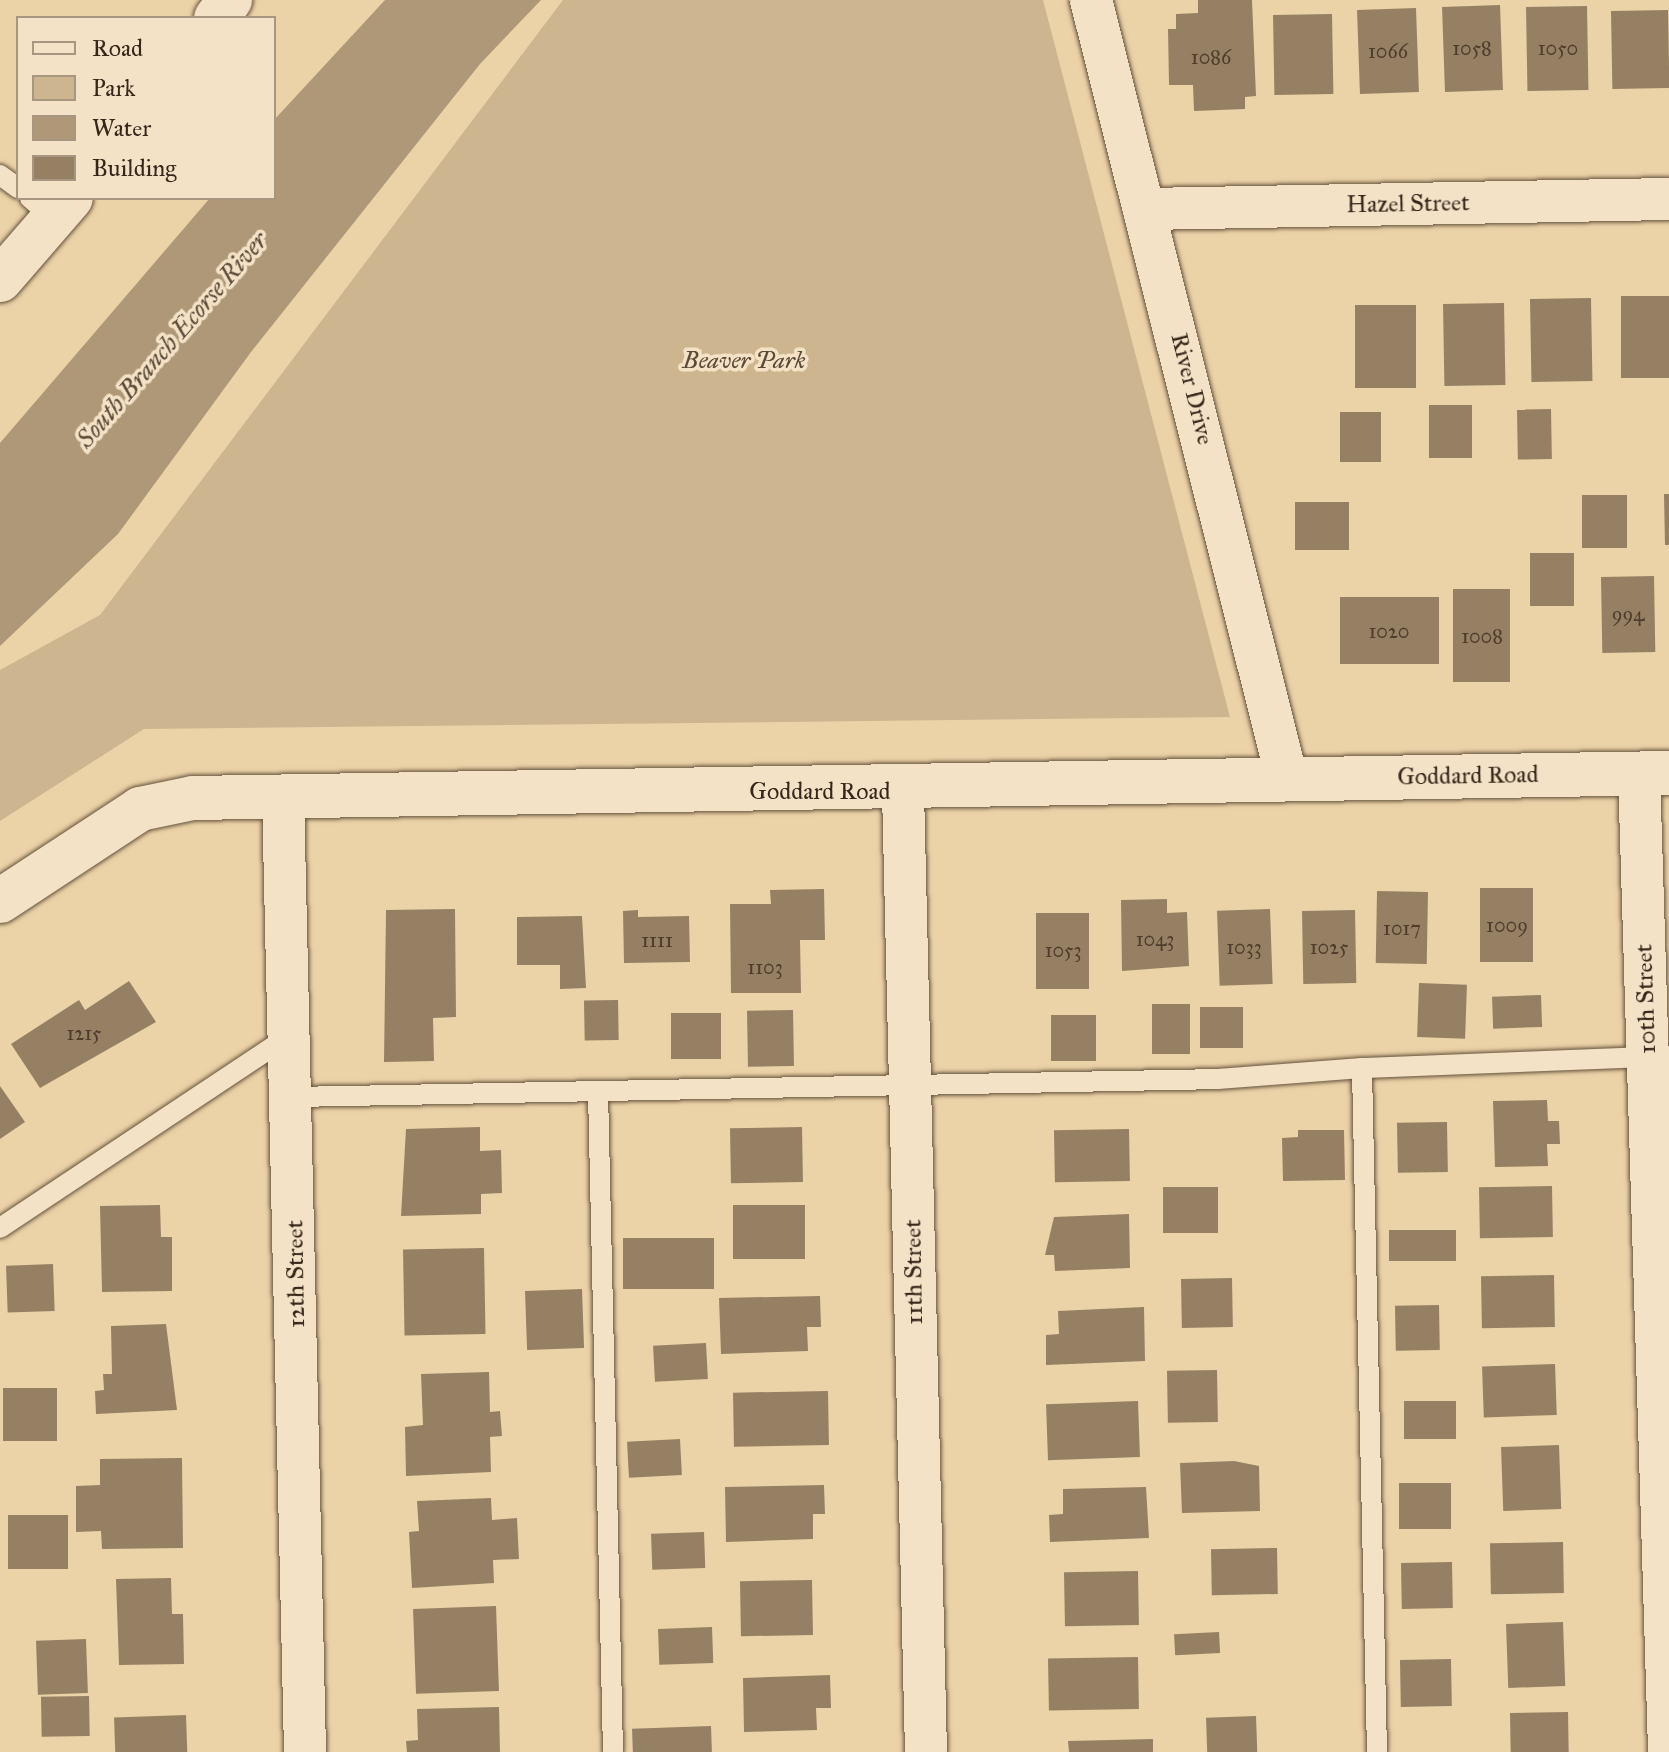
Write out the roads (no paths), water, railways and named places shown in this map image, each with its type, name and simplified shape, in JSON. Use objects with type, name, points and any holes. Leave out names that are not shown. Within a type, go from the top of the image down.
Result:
[{"type":"street","points":[[218,16],[230,0]]},
{"type":"street","name":"River Drive","points":[[1091,0],[1147,209],[1287,779]]},
{"type":"street","name":"Hazel Street","points":[[1147,209],[1669,199]]},
{"type":"street","points":[[0,280],[51,205]]},
{"type":"street","name":"Goddard Road","points":[[0,901],[140,809],[193,798],[903,791],[1287,779],[1654,773]]},
{"type":"street","name":"10th Street","points":[[1654,773],[1669,1752]]},
{"type":"street","name":"11th Street","points":[[903,791],[926,1752]]},
{"type":"street","name":"12th Street","points":[[283,796],[293,1097],[305,1752]]},
{"type":"lane","points":[[0,1228],[291,1035]]},
{"type":"lane","points":[[293,1097],[909,1085],[1658,1056]]},
{"type":"lane","points":[[1362,1068],[1377,1752]]},
{"type":"lane","points":[[598,1091],[613,1752]]},
{"type":"water","name":"South Branch Ecorse River","points":[[385,0],[541,0],[480,64],[251,352],[118,534],[0,646],[0,443],[208,200],[276,200],[276,118]]},
{"type":"park label","name":"Beaver Park","points":[[744,361]]}]
